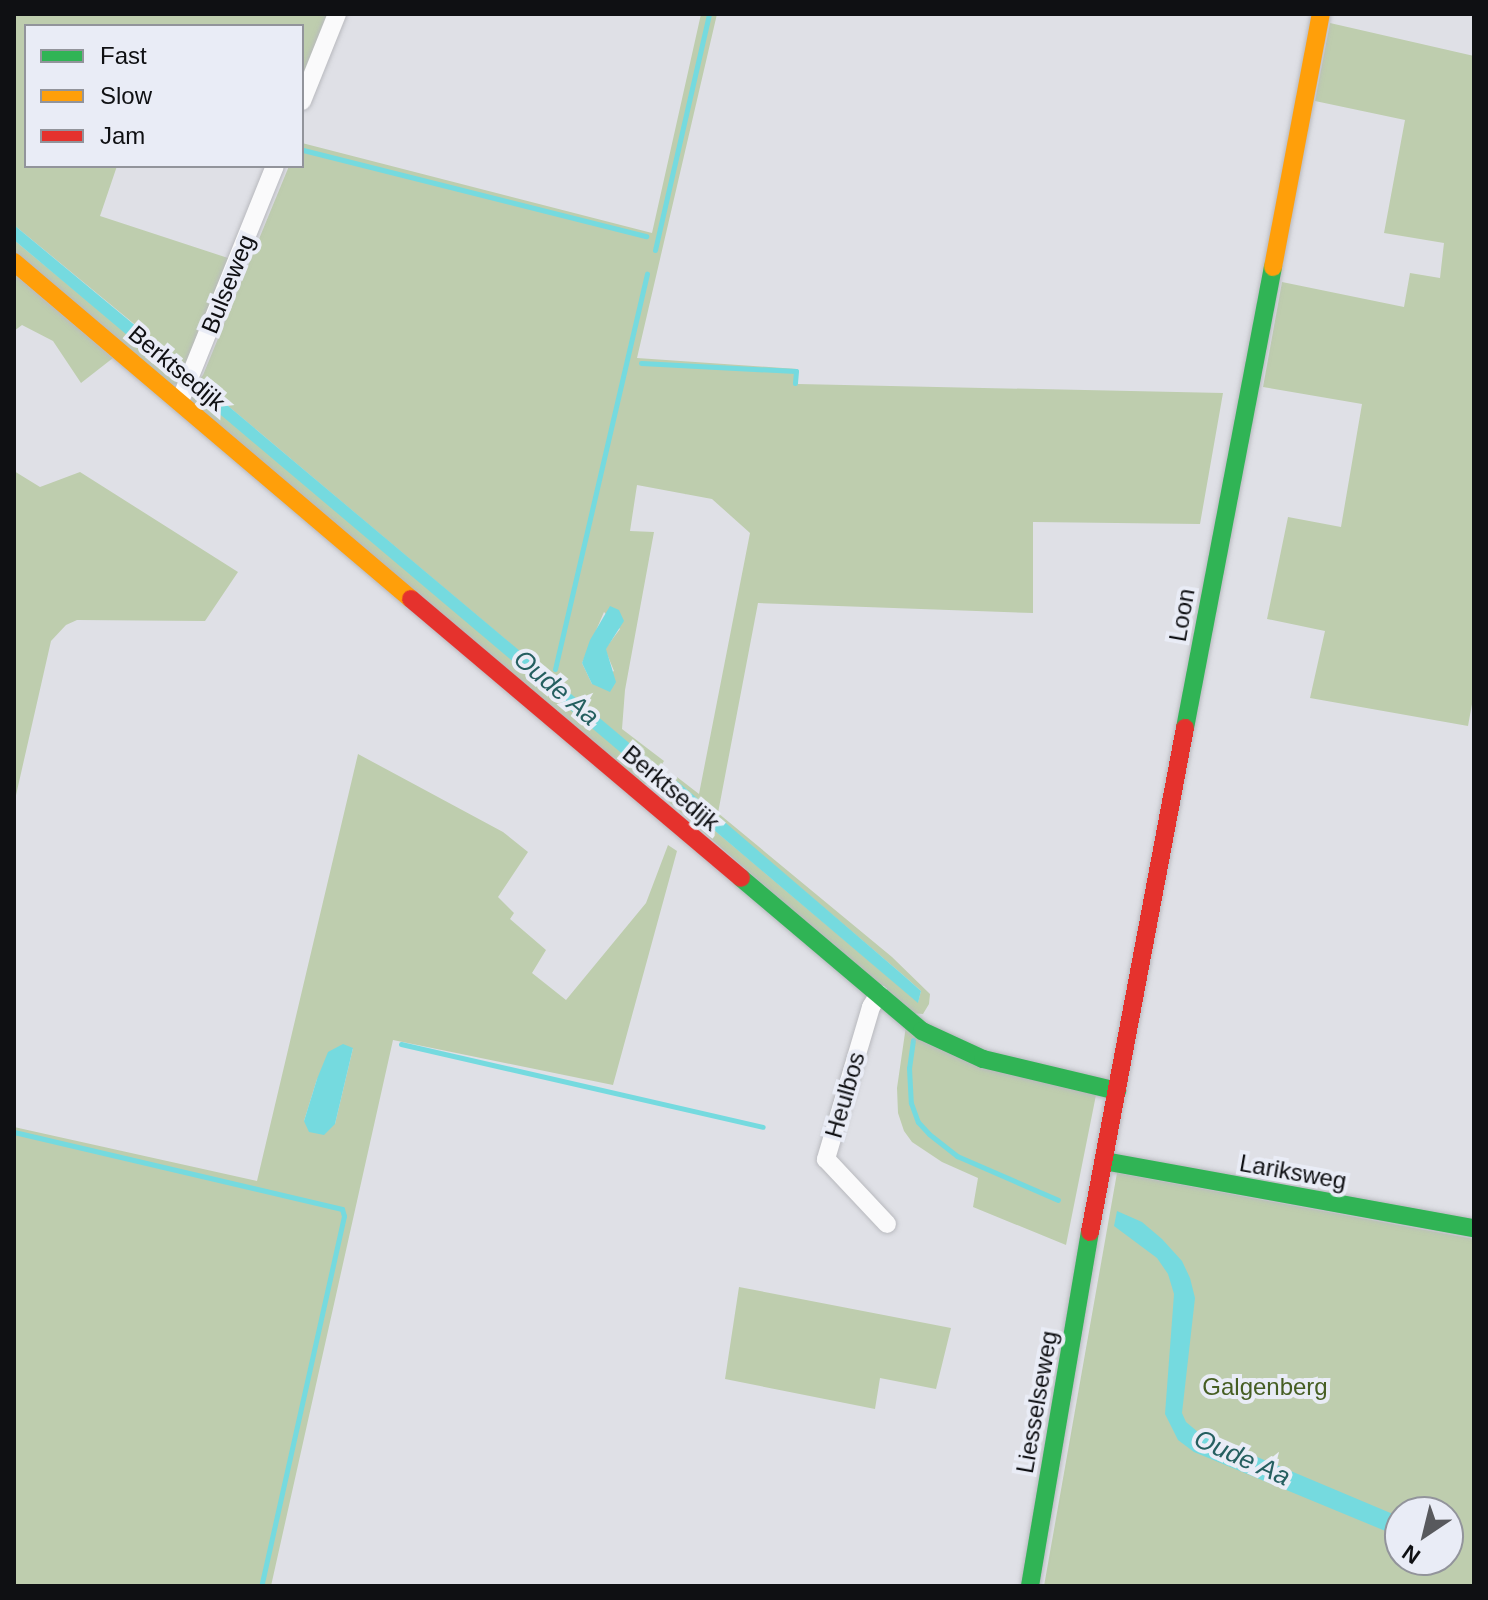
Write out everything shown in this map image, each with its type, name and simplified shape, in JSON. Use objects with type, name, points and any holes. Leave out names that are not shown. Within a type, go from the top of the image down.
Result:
[{"type":"street","points":[[304,96],[337,14]]},
{"type":"street","name":"Loon","points":[[1091,1225],[1321,14]]},
{"type":"street","name":"Bulseweg","points":[[180,401],[274,168]]},
{"type":"street","name":"Berktsedijk","points":[[14,262],[922,1031],[948,1046],[983,1059],[1117,1091]]},
{"type":"street","name":"Heulbos","points":[[879,994],[871,1007],[826,1159],[887,1224]]},
{"type":"street","name":"Lariksweg","points":[[1104,1161],[1474,1228]]},
{"type":"street","name":"Liesselseweg","points":[[1030,1586],[1091,1225]]},
{"type":"green space","points":[[14,14],[328,14],[304,76],[304,24],[24,24],[24,168],[116,168],[100,216],[231,259],[181,383],[172,385],[14,257],[14,240],[178,376],[184,365],[14,225]]},
{"type":"green space","points":[[701,14],[717,14],[637,358],[797,369],[798,384],[1223,393],[1200,524],[1033,522],[1033,613],[758,603],[718,813],[892,957],[930,994],[923,1014],[910,1013],[663,797],[677,777],[699,794],[750,533],[712,499],[637,485],[630,531],[654,532],[625,690],[622,729],[664,761],[659,769],[650,783],[644,784],[194,407],[190,390],[203,375],[288,168],[304,168],[304,144],[652,233]],"holes":[[[202,384],[659,769],[198,386]],[[604,612],[620,629],[605,649],[614,671],[592,684],[582,663]],[[676,782],[921,991],[918,1002],[669,792]]]},
{"type":"green space","points":[[1330,23],[1474,56],[1474,693],[1468,726],[1310,698],[1325,631],[1267,619],[1288,517],[1341,527],[1362,404],[1263,387],[1282,282],[1404,307],[1410,273],[1440,278],[1444,243],[1384,233],[1405,120],[1315,101]]},
{"type":"green space","points":[[14,274],[113,358],[81,383],[53,341],[22,325],[14,331]]},
{"type":"green space","points":[[14,471],[40,487],[80,472],[238,572],[205,621],[77,620],[66,625],[51,641],[14,804]]},
{"type":"green space","points":[[358,754],[503,832],[528,852],[498,897],[514,913],[510,919],[546,950],[532,973],[566,1000],[646,903],[668,845],[677,851],[613,1085],[393,1040],[271,1586],[14,1586],[14,1127],[257,1181]],"holes":[[[353,1048],[335,1124],[304,1121],[317,1079]]]},
{"type":"green space","points":[[906,1026],[1097,1090],[1066,1245],[973,1207],[978,1178],[942,1162],[912,1142],[904,1131],[898,1113],[897,1088]]},
{"type":"green space","name":"Galgenberg","points":[[1117,1173],[1474,1239],[1474,1586],[1044,1586]]},
{"type":"green space","points":[[739,1287],[951,1328],[936,1389],[880,1378],[875,1409],[725,1379]]},
{"type":"water","points":[[14,225],[184,366],[177,377],[14,240]]},
{"type":"water","points":[[202,384],[659,768],[651,778],[196,394],[194,390]]},
{"type":"water","points":[[610,606],[619,610],[624,621],[606,649],[616,682],[610,692],[592,684],[582,663],[590,640]]},
{"type":"water","points":[[677,781],[921,991],[918,1003],[668,791]]},
{"type":"water","points":[[343,1044],[353,1048],[335,1124],[324,1135],[309,1132],[304,1121],[317,1079],[328,1052]]},
{"type":"water","points":[[1117,1211],[1142,1222],[1182,1261],[1190,1278],[1195,1298],[1182,1413],[1186,1422],[1198,1432],[1384,1510],[1384,1530],[1194,1452],[1178,1440],[1165,1414],[1174,1294],[1168,1274],[1157,1258],[1114,1226]]},
{"type":"waterway","points":[[655,250],[709,14]]},
{"type":"waterway","points":[[304,150],[646,236]]},
{"type":"waterway","points":[[555,669],[647,274]]},
{"type":"waterway","points":[[641,363],[796,371],[795,383]]},
{"type":"waterway","name":"Oude Aa","points":[[652,767],[678,790]]},
{"type":"waterway","name":"Oude Aa","points":[[913,1040],[909,1068],[911,1103],[918,1122],[957,1156],[1058,1200]]},
{"type":"waterway","points":[[401,1044],[763,1127]]},
{"type":"waterway","points":[[14,1132],[342,1209],[344,1216],[261,1586]]},
{"type":"traffic: fast","points":[[1185,728],[1273,267]]},
{"type":"traffic: fast","points":[[741,878],[922,1031],[983,1059],[1117,1091]]},
{"type":"traffic: fast","points":[[1104,1161],[1474,1228]]},
{"type":"traffic: fast","points":[[1030,1586],[1090,1232]]},
{"type":"traffic: slow","points":[[1273,267],[1321,14]]},
{"type":"traffic: slow","points":[[14,262],[411,599]]},
{"type":"traffic: jam","points":[[411,599],[741,878]]},
{"type":"traffic: jam","points":[[1090,1232],[1185,728]]}]
